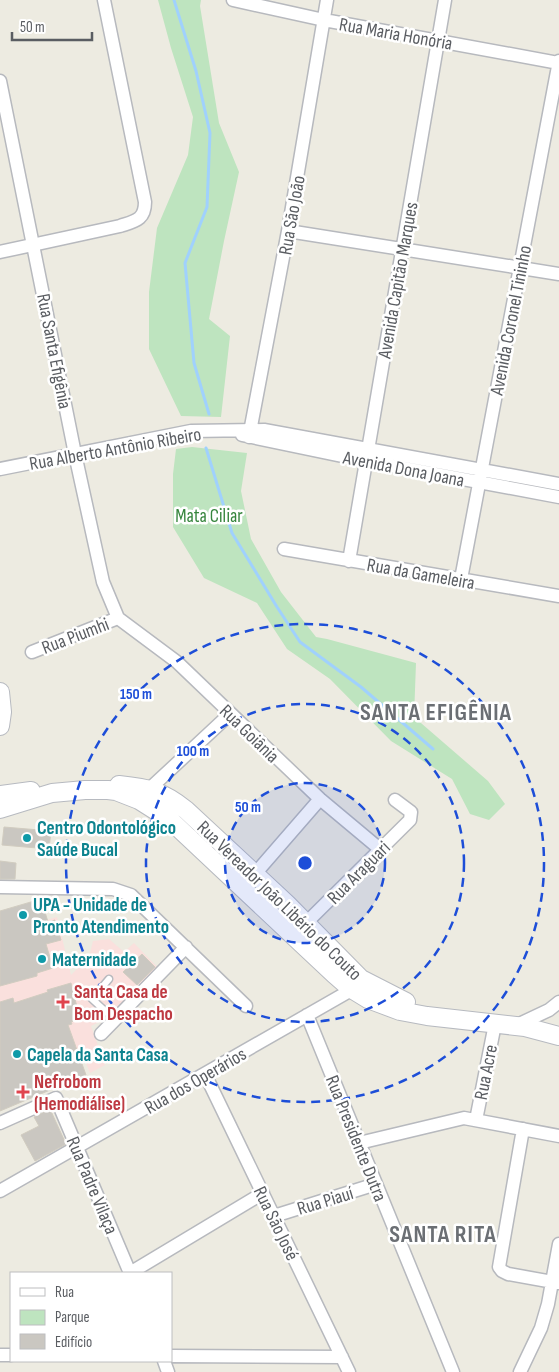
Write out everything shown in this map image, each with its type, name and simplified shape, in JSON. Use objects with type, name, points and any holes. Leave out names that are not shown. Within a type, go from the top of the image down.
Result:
[{"type":"main road","points":[[0,692],[2,712],[0,726]]},
{"type":"main road","points":[[0,795],[52,788],[102,787]]},
{"type":"main road","points":[[0,810],[52,793],[102,787]]},
{"type":"main road","name":"Rua Vereador João Libério do Couto","points":[[102,787],[173,800],[186,810],[306,924],[368,999],[392,1008],[427,1016],[515,1026],[559,1036]]},
{"type":"main road","name":"Rua Vereador João Libério do Couto","points":[[144,794],[334,974],[357,984]]},
{"type":"street","points":[[0,252],[120,226],[134,222],[145,211],[145,202],[104,0]]},
{"type":"street","name":"Rua Maria Honória","points":[[233,0],[324,20],[559,62]]},
{"type":"street","name":"Rua São João","points":[[250,433],[288,231],[327,0]]},
{"type":"street","name":"Avenida Capitão Marques","points":[[349,561],[445,0]]},
{"type":"street","name":"Avenida Coronel Tininho","points":[[461,580],[559,62]]},
{"type":"street","name":"Rua Santa Efigênia","points":[[0,81],[75,454],[103,582],[118,618]]},
{"type":"street","points":[[288,231],[559,274]]},
{"type":"street","name":"Rua Alberto Antônio Ribeiro","points":[[0,469],[191,431],[250,433]]},
{"type":"street","name":"Avenida Dona Joana","points":[[250,433],[367,454],[482,470],[559,484]]},
{"type":"street","name":"Avenida Dona Joana","points":[[367,454],[480,482],[559,498]]},
{"type":"street","name":"Rua da Gameleira","points":[[284,549],[559,596]]},
{"type":"street","name":"Rua Piumhi","points":[[32,652],[118,618]]},
{"type":"street","name":"Rua Goiânia","points":[[118,618],[177,662],[320,799],[381,850]]},
{"type":"street","points":[[144,794],[230,714]]},
{"type":"street","points":[[254,875],[320,799]]},
{"type":"street","name":"Rua Araguari","points":[[306,924],[410,820],[411,812],[394,800]]},
{"type":"street","points":[[0,887],[122,891],[132,894],[246,1006]]},
{"type":"street","points":[[101,1034],[186,947]]},
{"type":"street","name":"Rua dos Operários","points":[[0,1191],[307,1016],[357,984]]},
{"type":"street","points":[[515,1026],[549,1010],[559,1002]]},
{"type":"street","name":"Rua Presidente Dutra","points":[[307,1016],[453,1372]]},
{"type":"street","name":"Rua Acre","points":[[476,1120],[494,1024]]},
{"type":"street","name":"Rua São José","points":[[205,1074],[349,1372]]},
{"type":"street","name":"Rua Padre Vilaça","points":[[0,1123],[56,1098],[130,1272]]},
{"type":"street","points":[[360,1143],[464,1118],[559,1136]]},
{"type":"street","points":[[523,1129],[499,1267],[508,1274],[555,1283]]},
{"type":"street","name":"Rua Piauí","points":[[274,1216],[376,1184]]},
{"type":"street","points":[[132,1272],[263,1193]]},
{"type":"street","points":[[520,1372],[541,1328],[555,1283],[559,1244]]},
{"type":"street","points":[[172,1356],[342,1357]]},
{"type":"lane","points":[[109,980],[92,999],[115,1020]]},
{"type":"shaded area","name":"Santa Casa de Bom Despacho","points":[[57,917],[71,975],[89,957],[93,941],[109,939],[124,952],[134,943],[159,969],[105,1023],[99,1022],[91,1026],[105,1065],[90,1073],[80,1048],[0,1073],[0,934]]},
{"type":"green space","points":[[158,0],[201,0],[200,6],[219,123],[239,172],[209,319],[230,336],[221,417],[181,416],[149,349],[149,292],[157,228],[188,155],[193,117]]},
{"type":"green space","name":"Mata Ciliar","points":[[192,447],[247,453],[241,491],[251,539],[281,592],[316,637],[416,663],[414,717],[488,781],[505,804],[489,820],[470,814],[452,779],[391,741],[330,679],[287,649],[257,603],[204,578],[173,527],[173,474],[176,449]]},
{"type":"building","name":"Centro Odontológico Saúde Bucal","points":[[4,827],[51,831],[49,849],[2,845]]},
{"type":"building","points":[[0,861],[16,863],[15,879],[0,879]]},
{"type":"building","points":[[41,899],[48,922],[55,920],[61,940],[46,944],[53,968],[37,973],[37,976],[0,986],[0,911]]},
{"type":"building","points":[[142,954],[155,967],[137,985],[123,972]]},
{"type":"building","points":[[71,983],[80,1019],[68,1025],[86,1075],[0,1111],[0,1002],[13,998],[14,1003]]},
{"type":"building","points":[[50,1109],[66,1144],[35,1161],[21,1135],[39,1126],[34,1117]]},
{"type":"waterway","points":[[174,0],[196,71],[210,133],[207,207],[185,263],[194,363],[209,414]]},
{"type":"waterway","points":[[206,448],[232,533],[300,642],[361,687],[433,749]]},
{"type":"place","name":"Centro Odontológico Saúde Bucal","points":[[27,838]]},
{"type":"place","name":"UPA - Unidade de Pronto Atendimento","points":[[23,915]]},
{"type":"place","name":"Maternidade","points":[[42,959]]},
{"type":"place","name":"Santa Casa de Bom Despacho","points":[[63,1002]]},
{"type":"place","name":"Capela da Santa Casa","points":[[17,1054]]},
{"type":"place","name":"Nefrobom (Hemodiálise)","points":[[23,1092]]},
{"type":"district","name":"SANTA EFIGÊNIA","points":[[436,712]]},
{"type":"district","name":"SANTA RITA","points":[[443,1234]]}]
